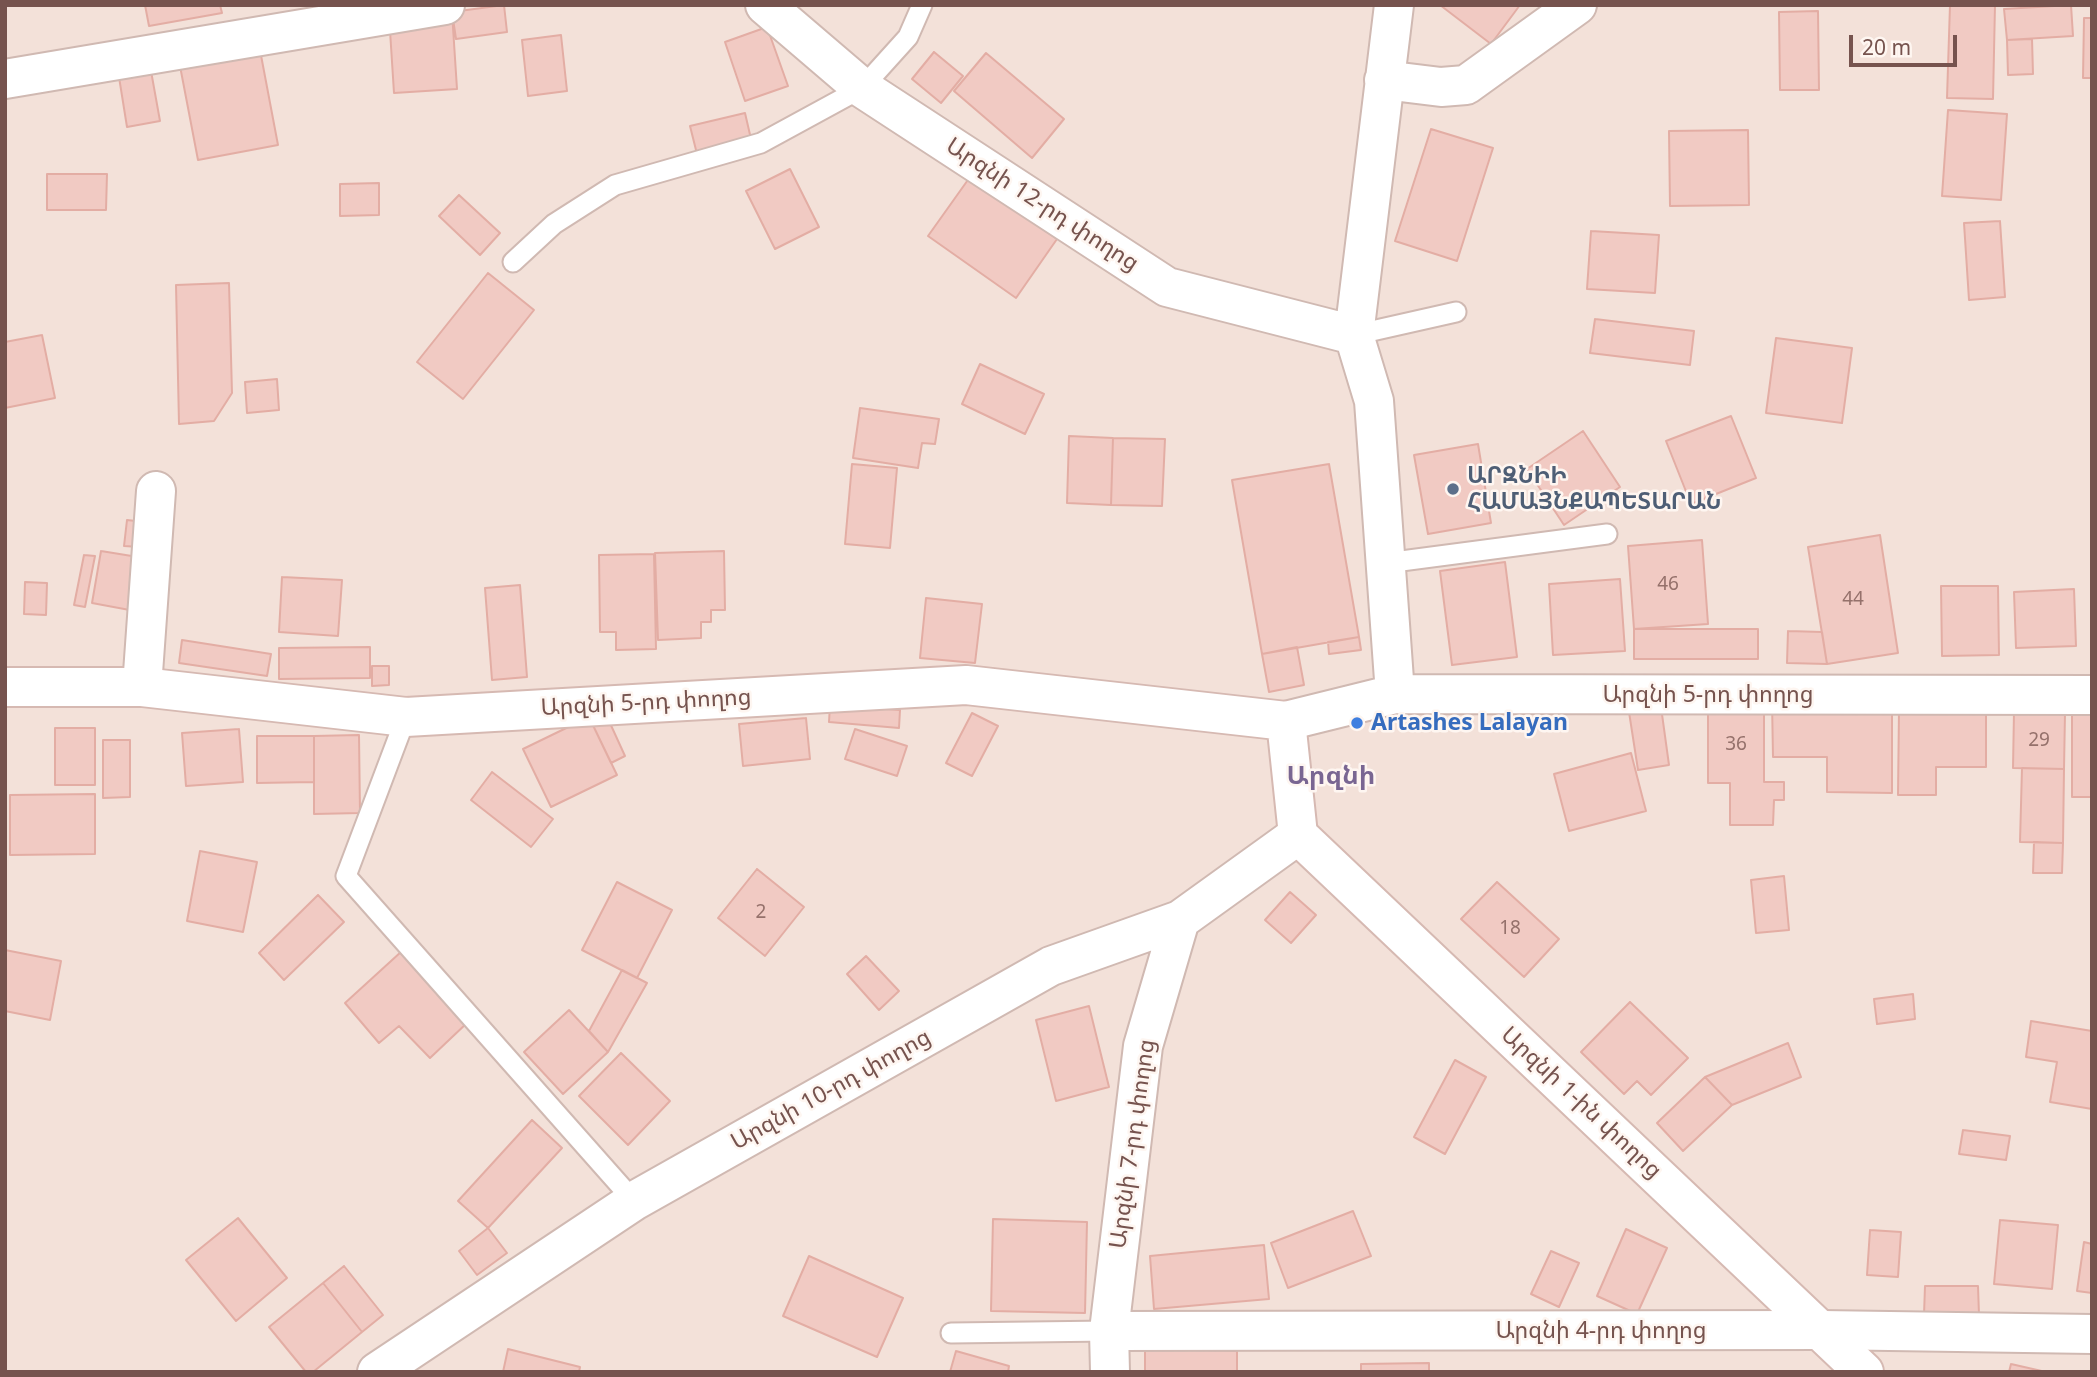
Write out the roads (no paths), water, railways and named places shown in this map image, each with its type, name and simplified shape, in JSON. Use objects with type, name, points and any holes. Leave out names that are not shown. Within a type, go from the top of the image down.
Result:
[{"type":"street","points":[[5,79],[444,5]]},
{"type":"street","name":"Արզնի 12-րդ փողոց","points":[[765,5],[862,88],[1167,287],[1354,335]]},
{"type":"street","points":[[1394,5],[1354,335],[1374,401],[1395,694]]},
{"type":"street","points":[[1384,80],[1441,87],[1466,85],[1577,5]]},
{"type":"street","points":[[142,687],[156,491]]},
{"type":"street","name":"Արզնի 5-րդ փողոց","points":[[5,687],[142,687],[406,717],[966,685],[1286,721],[1395,694],[2092,695]]},
{"type":"street","points":[[1286,721],[1298,835]]},
{"type":"street","name":"Արզնի 10-րդ փողոց","points":[[377,1372],[634,1201],[1051,966],[1181,920],[1298,835]]},
{"type":"street","name":"Արզնի 1-ին փողոց","points":[[1298,835],[1864,1372]]},
{"type":"street","name":"Արզնի 7-րդ փողոց","points":[[1110,1372],[1109,1331],[1143,1046],[1181,920]]},
{"type":"street","name":"Արզնի 4-րդ փողոց","points":[[1109,1331],[1822,1330],[2092,1334]]},
{"type":"lane","points":[[513,262],[554,224],[615,185],[761,143],[862,88],[908,37],[922,5]]},
{"type":"lane","points":[[1354,335],[1456,312]]},
{"type":"lane","points":[[1385,564],[1607,534]]},
{"type":"lane","points":[[406,717],[346,876],[634,1201]]},
{"type":"lane","points":[[951,1333],[1109,1331]]},
{"type":"place","name":"ԱՐԶՆԻԻ ՀԱՄԱՅՆՔԱՊԵՏԱՐԱՆ","points":[[1453,489]]},
{"type":"place","name":"Artashes Lalayan","points":[[1357,723]]},
{"type":"district","name":"Արզնի","points":[[1331,777]]}]
